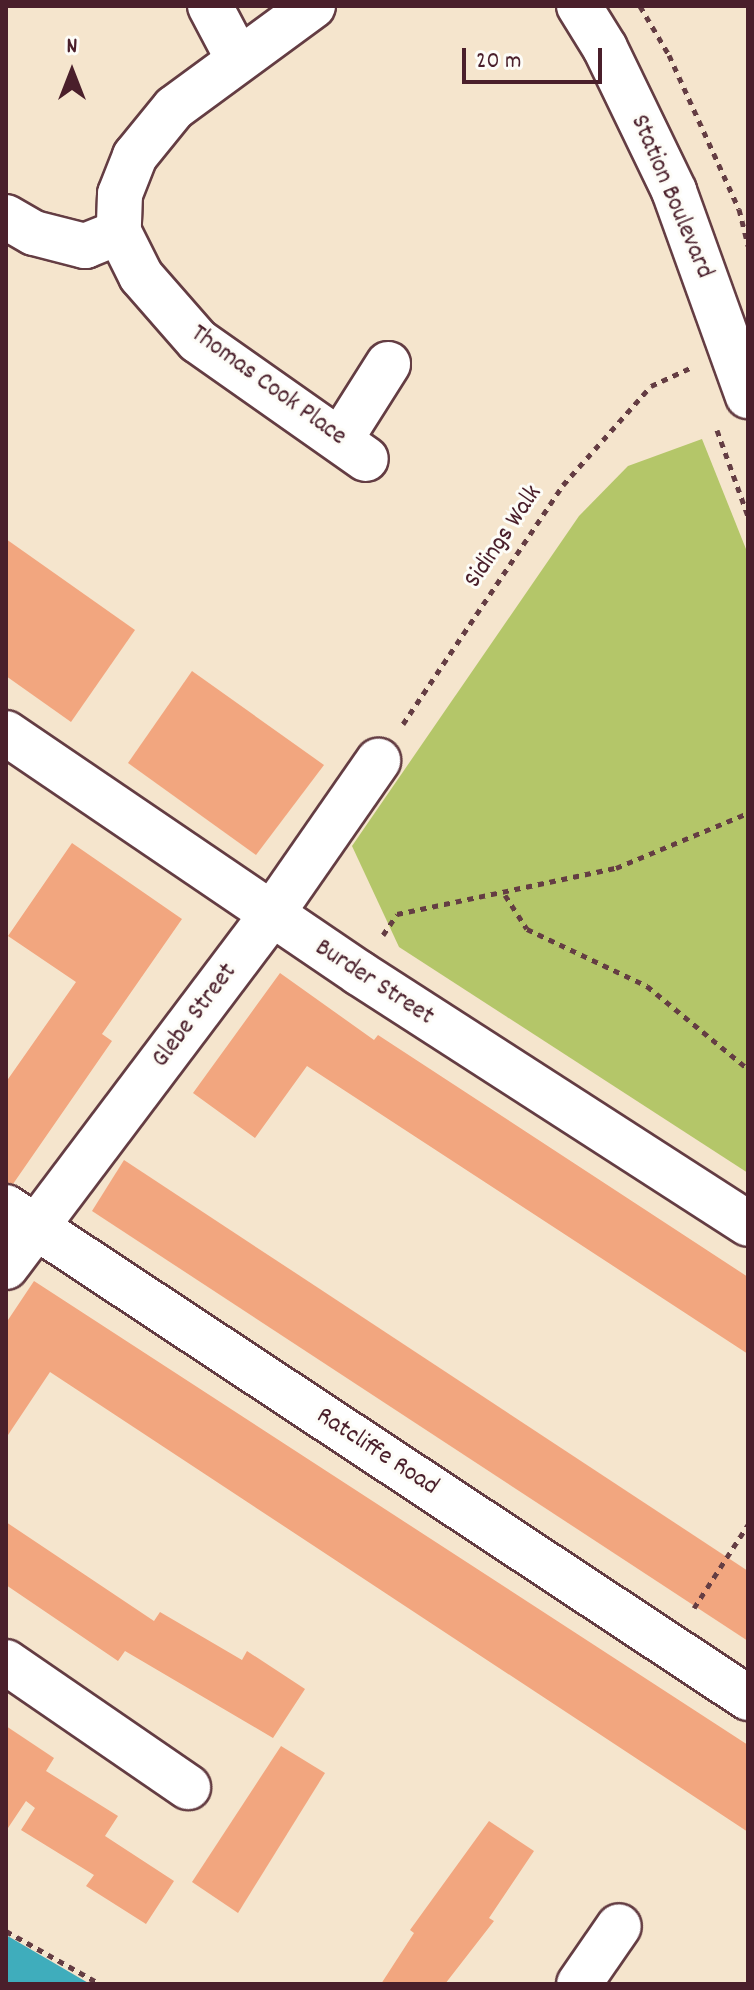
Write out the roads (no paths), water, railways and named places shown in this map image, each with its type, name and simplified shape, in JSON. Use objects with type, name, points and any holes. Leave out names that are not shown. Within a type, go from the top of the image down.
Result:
[{"type":"street","points":[[210,6],[238,59]]},
{"type":"street","name":"Thomas Cook Place","points":[[313,6],[174,108],[135,156],[120,194],[119,232],[141,276],[198,341],[353,449],[388,364]]},
{"type":"street","name":"Station Boulevard","points":[[579,6],[605,48],[674,191],[748,396]]},
{"type":"street","points":[[6,217],[34,233],[85,246],[119,232]]},
{"type":"street","name":"Burder Street","points":[[6,733],[271,915],[748,1224]]},
{"type":"street","name":"Glebe Street","points":[[6,1267],[20,1217],[271,915],[378,761]]},
{"type":"street","name":"Ratcliffe Road","points":[[20,1217],[671,1644],[748,1698]]},
{"type":"street","points":[[6,1662],[188,1787]]},
{"type":"street","points":[[584,1982],[619,1926]]},
{"type":"water","points":[[6,1935],[90,1984],[6,1984]]}]
